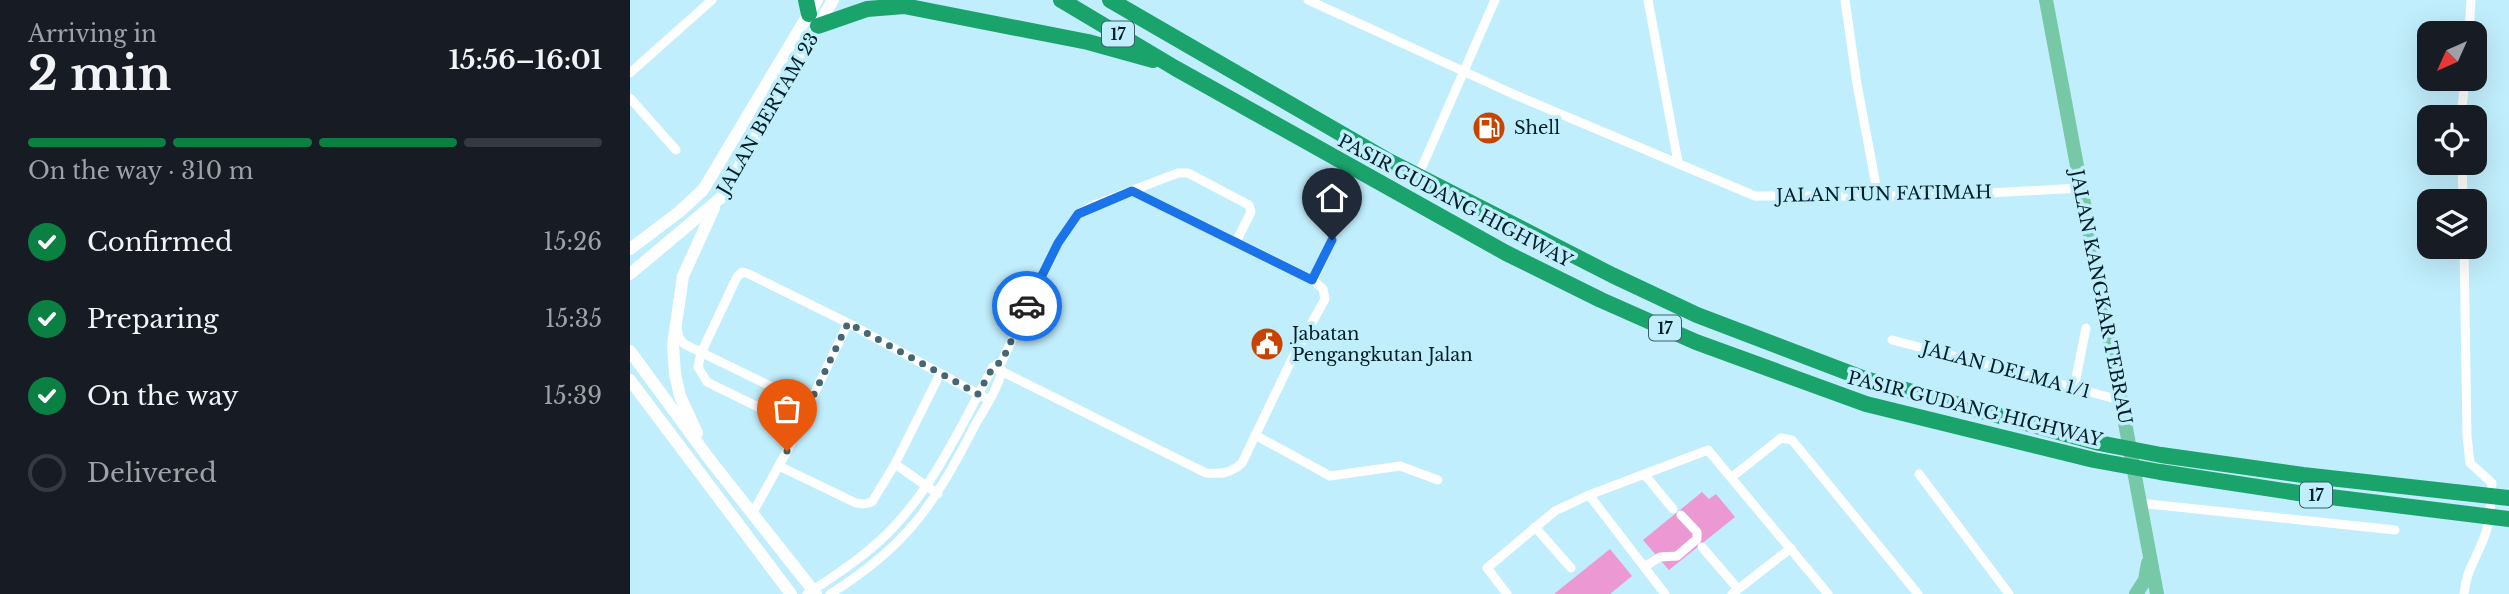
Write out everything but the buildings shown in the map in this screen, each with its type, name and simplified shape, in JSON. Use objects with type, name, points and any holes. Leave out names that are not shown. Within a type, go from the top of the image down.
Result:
[{"type":"highway","name":"PASIR GUDANG HIGHWAY","points":[[1061,0],[1175,68],[1506,253],[1601,300],[1696,342],[1866,404],[2094,460],[2160,472],[2298,493],[2509,519]]},
{"type":"highway","name":"PASIR GUDANG HIGHWAY","points":[[1110,0],[1418,177],[1612,275],[1697,315],[1865,379],[2099,443],[2161,455],[2303,475],[2509,498]]},
{"type":"highway","points":[[812,10],[867,9],[897,3],[1088,42],[1175,68]]},
{"type":"main road","name":"JALAN KANGKAR TEBRAU","points":[[2046,0],[2156,594]]},
{"type":"main road","points":[[2136,594],[2146,580],[2149,553]]},
{"type":"street","points":[[630,73],[712,0]]},
{"type":"street","name":"JALAN BERTAM 23","points":[[630,249],[703,190],[812,10],[833,0]]},
{"type":"street","name":"JALAN TUN FATIMAH","points":[[1308,0],[1464,71],[1755,196],[1934,196],[2081,188]]},
{"type":"street","points":[[1418,177],[1495,0]]},
{"type":"street","points":[[1648,0],[1678,162]]},
{"type":"street","points":[[1845,0],[1857,84],[1878,196]]},
{"type":"street","points":[[2470,21],[2472,0]]},
{"type":"street","name":"JALAN BERTAM 23","points":[[630,274],[723,197],[784,84],[812,10]]},
{"type":"street","points":[[630,98],[676,150]]},
{"type":"street","points":[[830,594],[869,568],[898,544],[938,494],[989,400],[1002,372],[1002,361],[1058,243],[1078,214],[1178,173],[1188,173],[1250,205],[1251,212],[1236,242]]},
{"type":"street","points":[[993,367],[1206,474],[1233,471],[1242,463],[1293,357],[1325,299],[1323,289],[1312,280],[1132,191]]},
{"type":"street","points":[[710,460],[680,396],[673,345],[683,276],[716,205]]},
{"type":"street","points":[[1312,280],[1332,240]]},
{"type":"street","points":[[2464,259],[2467,436],[2470,461],[2491,483],[2491,507],[2486,534],[2466,577],[2464,594]]},
{"type":"street","points":[[799,427],[707,382],[698,367],[701,353],[737,277],[743,272],[848,323],[989,400]]},
{"type":"street","points":[[676,316],[680,341],[809,405]]},
{"type":"street","points":[[752,514],[799,427],[848,323]]},
{"type":"street","points":[[2074,388],[2086,328]]},
{"type":"street","name":"JALAN DELMA 1/1","points":[[1892,340],[2120,400]]},
{"type":"street","points":[[630,351],[812,593],[888,533],[927,484],[993,367],[1002,361]]},
{"type":"street","points":[[779,466],[856,503],[872,502],[895,464],[940,374]]},
{"type":"street","points":[[630,380],[783,588],[791,594]]},
{"type":"street","points":[[1255,435],[1331,476],[1400,466],[1438,480]]},
{"type":"street","points":[[1732,477],[1781,438],[1792,440],[1919,594]]},
{"type":"street","points":[[1507,594],[1487,568],[1555,511],[1589,495],[1708,450],[1828,594]]},
{"type":"street","points":[[895,464],[938,494]]},
{"type":"street","points":[[1919,474],[2009,594]]},
{"type":"street","points":[[1644,567],[1660,557],[1677,556],[1698,539],[1697,532],[1645,475]]},
{"type":"street","points":[[1589,495],[1665,594]]},
{"type":"street","points":[[2139,503],[2395,530]]},
{"type":"street","points":[[1535,527],[1571,568]]},
{"type":"street","points":[[1702,547],[1735,592],[1791,548]]},
{"type":"shaded area","points":[[1702,492],[1709,499],[1716,494],[1735,517],[1669,570],[1643,540]]},
{"type":"shaded area","points":[[1610,549],[1632,576],[1610,594],[1554,594]]},
{"type":"way so far","points":[[787,451],[848,323],[978,394],[993,367],[1002,361],[1027,306]]},
{"type":"place","name":"Shell","points":[[1489,128]]},
{"type":"place","name":"Jabatan Pengangkutan Jalan","points":[[1267,344]]},
{"type":"route","points":[[1027,306],[1058,243],[1078,214],[1132,191],[1312,280],[1332,240]]}]
